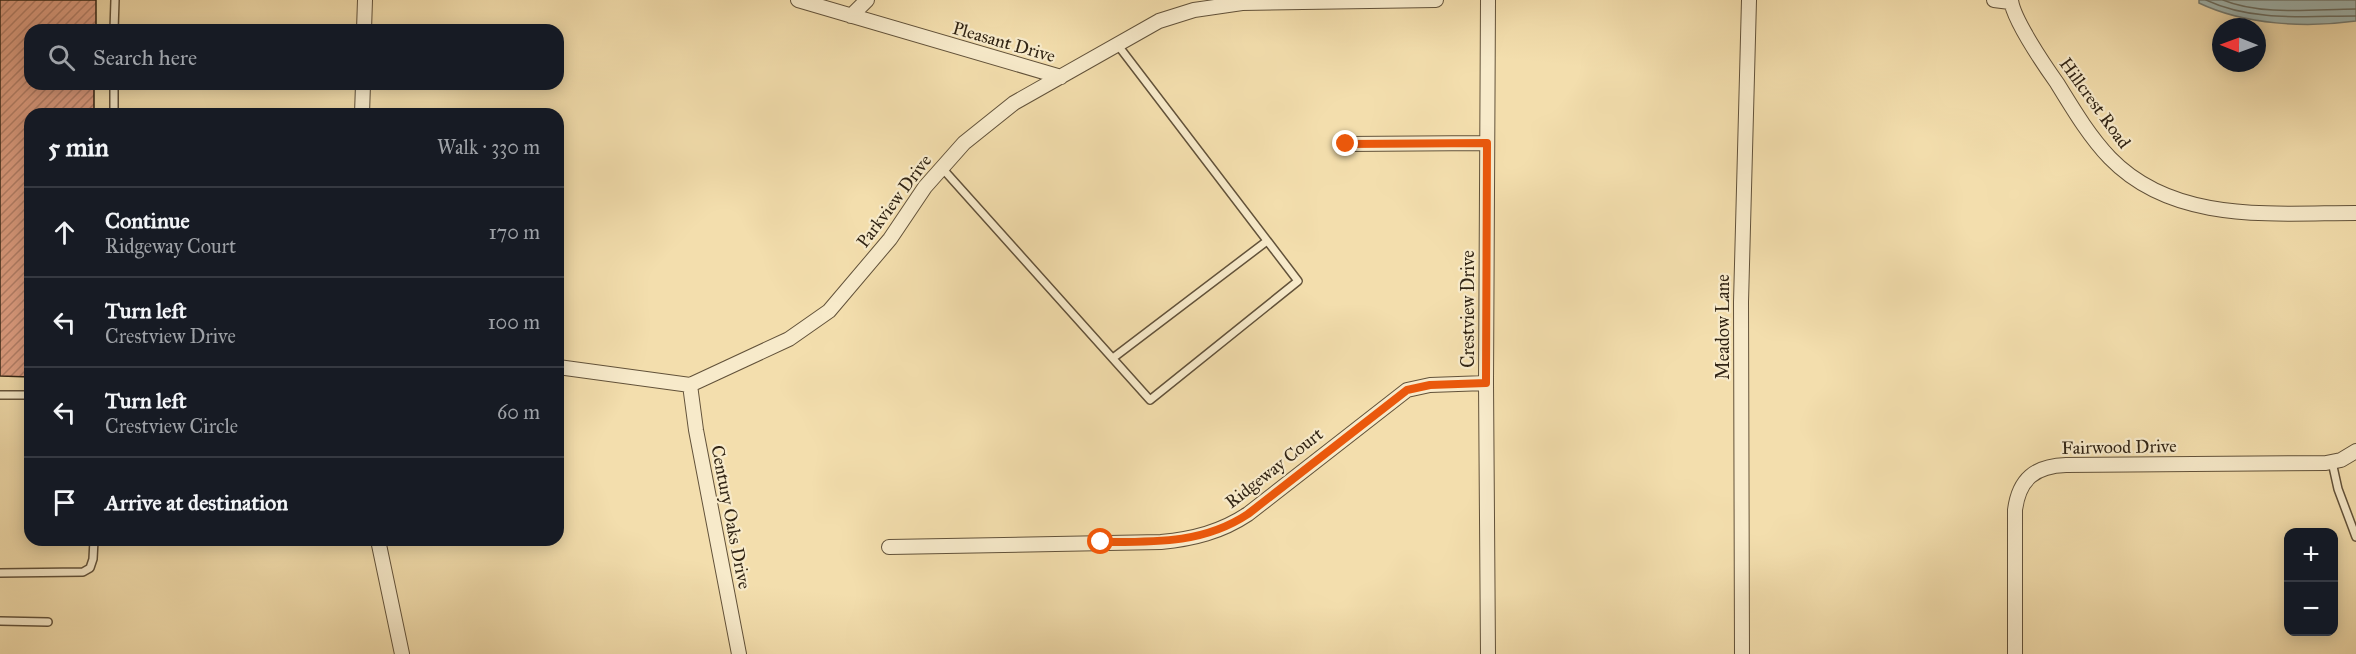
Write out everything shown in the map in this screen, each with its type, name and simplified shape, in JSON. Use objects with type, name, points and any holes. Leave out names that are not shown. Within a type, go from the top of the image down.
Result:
[{"type":"street","points":[[364,24],[365,0]]},
{"type":"street","name":"Pleasant Drive","points":[[798,0],[1061,77]]},
{"type":"street","points":[[851,15],[867,0]]},
{"type":"street","name":"Parkview Drive","points":[[690,386],[789,339],[829,312],[890,239],[925,187],[964,143],[1014,103],[1159,21],[1194,9],[1242,3],[1436,0]]},
{"type":"street","name":"Crestview Drive","points":[[1488,0],[1486,383],[1488,654]]},
{"type":"street","name":"Meadow Lane","points":[[1742,654],[1741,302],[1749,0]]},
{"type":"street","points":[[1994,0],[2011,1]]},
{"type":"street","name":"Hillcrest Road","points":[[2011,1],[2042,61],[2077,115],[2110,158],[2139,182],[2185,203],[2229,212],[2356,213]]},
{"type":"street","points":[[362,108],[363,90]]},
{"type":"street","points":[[1346,144],[1487,143]]},
{"type":"street","points":[[564,368],[690,386]]},
{"type":"street","name":"Ridgeway Court","points":[[889,547],[1161,542],[1203,537],[1248,514],[1407,390],[1430,385],[1486,383]]},
{"type":"street","name":"Century Oaks Drive","points":[[690,386],[696,430],[739,654]]},
{"type":"street","name":"Fairwood Drive","points":[[2015,654],[2014,510],[2019,491],[2028,476],[2035,471],[2060,465],[2332,462],[2356,451]]},
{"type":"street","points":[[379,546],[402,654]]},
{"type":"lane","points":[[114,24],[115,0]]},
{"type":"lane","points":[[942,168],[1150,399],[1298,281],[1117,44]]},
{"type":"lane","points":[[114,90],[114,108]]},
{"type":"lane","points":[[1113,358],[1267,241]]},
{"type":"lane","points":[[0,395],[24,395]]},
{"type":"lane","points":[[2332,462],[2338,489],[2356,537]]},
{"type":"lane","points":[[0,573],[83,572],[90,568],[94,546]]},
{"type":"lane","points":[[0,621],[48,622]]},
{"type":"water","points":[[2199,0],[2356,0],[2356,21],[2317,24],[2276,23],[2266,22],[2266,18],[2236,16],[2199,3]]},
{"type":"building","points":[[0,0],[96,0],[96,24],[24,24],[24,90],[94,90],[94,108],[24,108],[24,377],[0,376]]},
{"type":"route","points":[[1101,542],[1161,542],[1203,537],[1248,514],[1346,435],[1407,390],[1430,385],[1486,383],[1487,143],[1346,144]]}]
